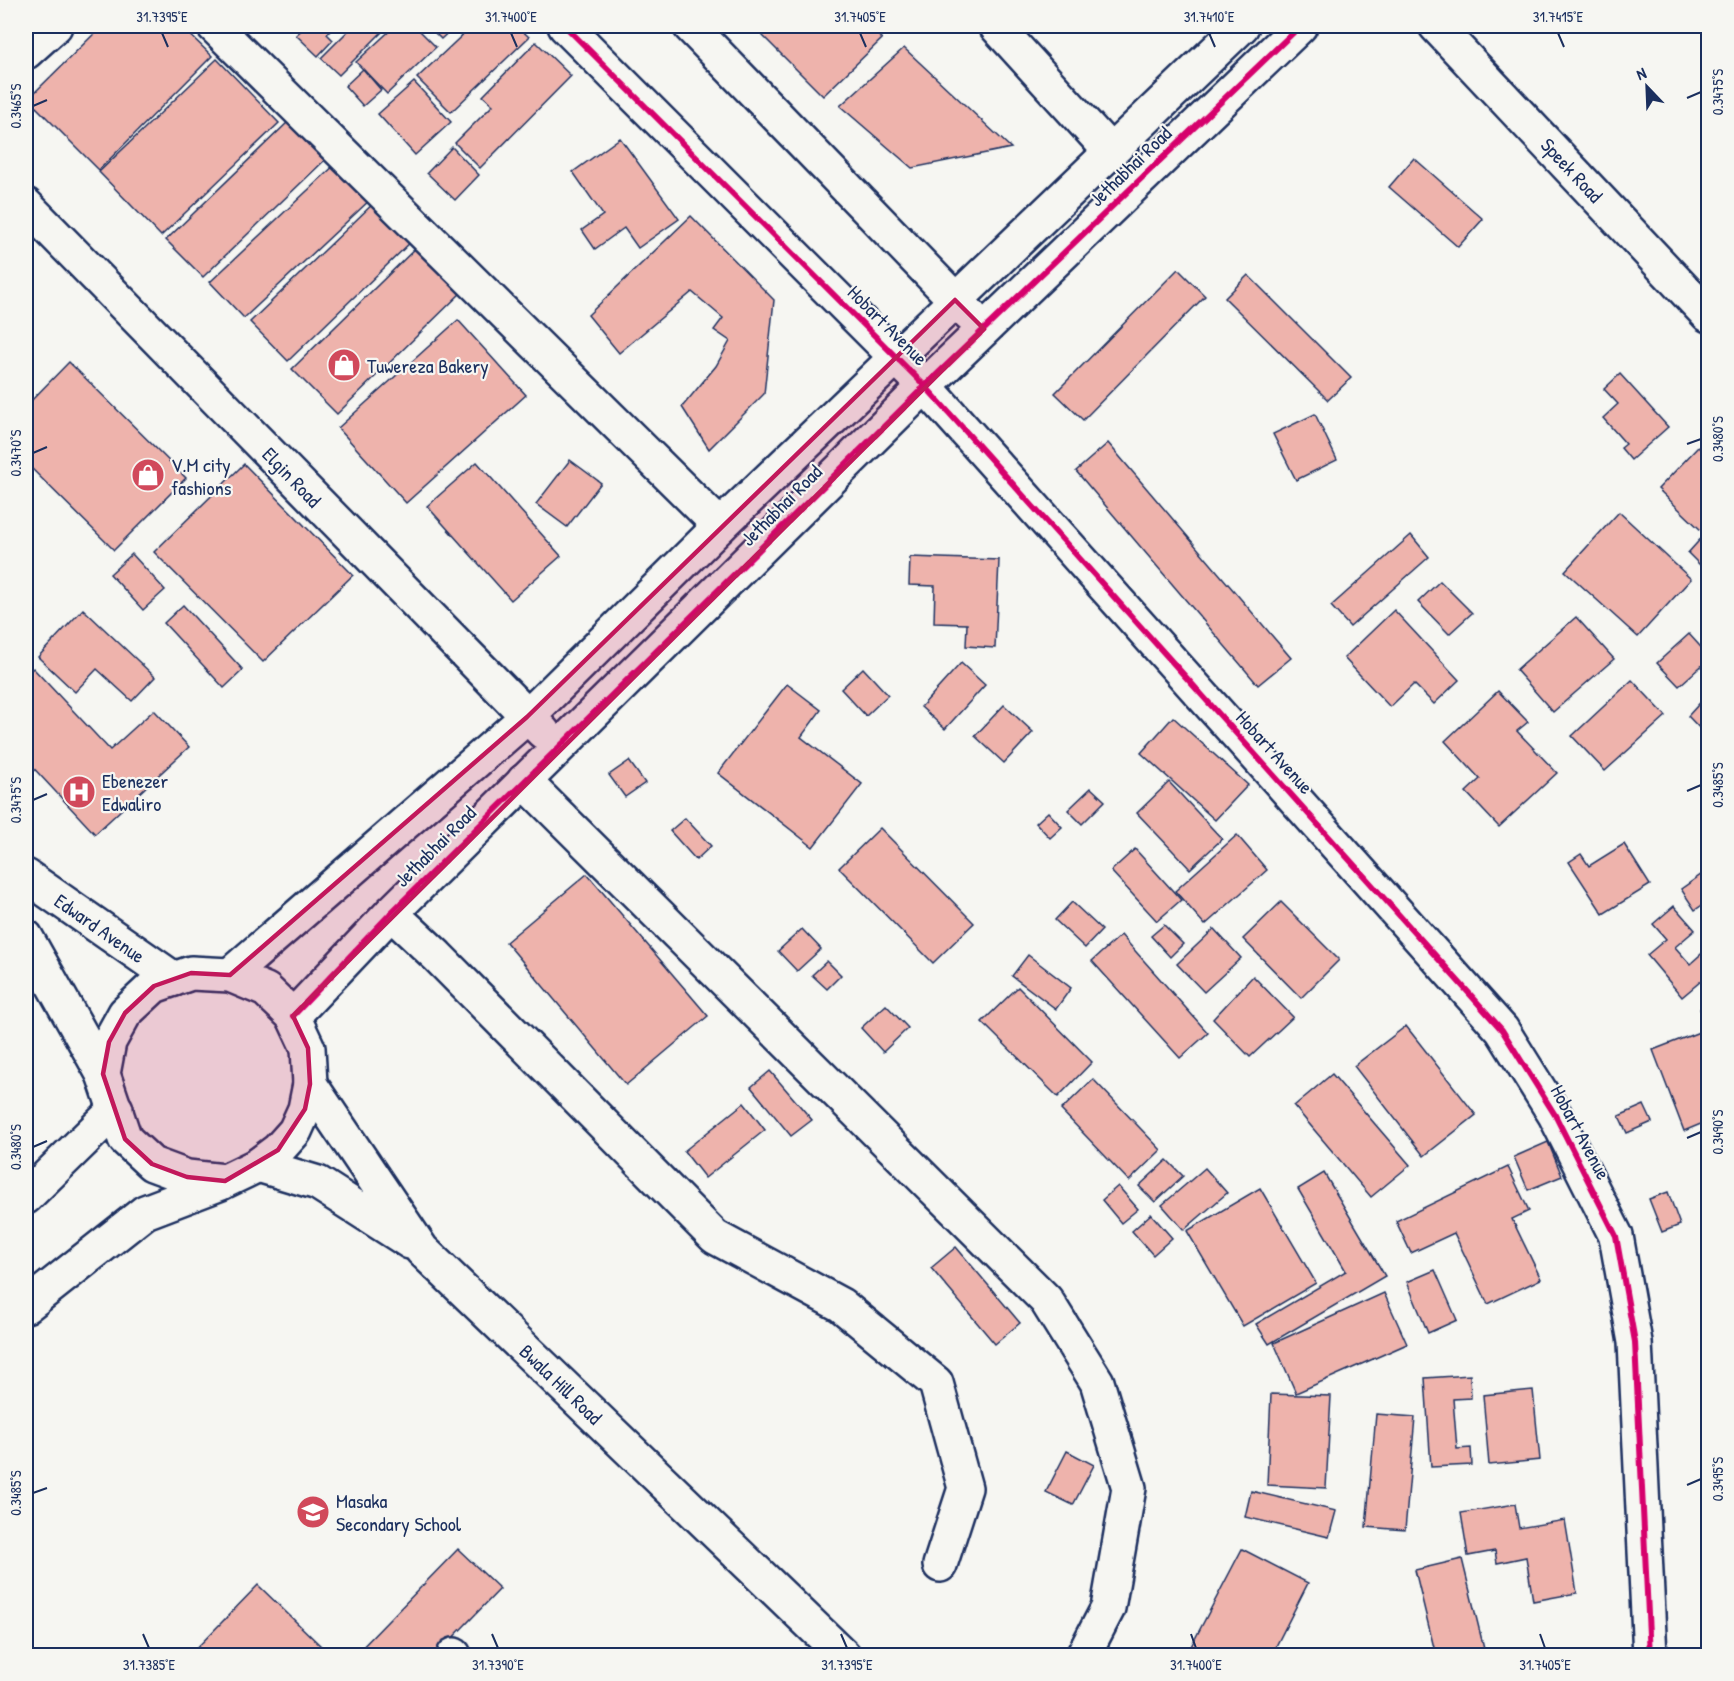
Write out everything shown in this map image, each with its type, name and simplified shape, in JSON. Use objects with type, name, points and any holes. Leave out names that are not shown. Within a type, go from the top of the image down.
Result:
[{"type":"street","points":[[26,52],[55,26]]},
{"type":"street","points":[[213,26],[720,526]]},
{"type":"street","name":"Hobart Avenue","points":[[565,26],[926,386],[1502,1030],[1555,1115],[1616,1236],[1635,1342],[1650,1656]]},
{"type":"street","points":[[690,26],[984,329]]},
{"type":"street","points":[[996,26],[1110,151]]},
{"type":"street","name":"Jethabhai Road","points":[[230,975],[526,717],[720,526],[1242,26]]},
{"type":"street","name":"Jethabhai Road","points":[[292,1016],[391,913],[984,329],[1300,26]]},
{"type":"street","name":"Speek Road","points":[[1436,26],[1708,315]]},
{"type":"street","name":"Elgin Road","points":[[26,205],[526,717],[560,747]]},
{"type":"street","points":[[524,781],[1046,1300],[1097,1382],[1129,1488],[1108,1608],[1083,1656]]},
{"type":"street","name":"Edward Avenue","points":[[26,876],[174,979]]},
{"type":"street","points":[[391,913],[446,965],[715,1237],[841,1305],[936,1383],[964,1488],[940,1565]]},
{"type":"street","points":[[26,937],[103,1074],[125,1139],[152,1164],[186,1177],[225,1181]]},
{"type":"street","points":[[26,1306],[145,1212],[225,1181],[258,1165],[278,1150],[295,1131],[305,1109],[310,1084],[308,1048],[292,1016],[266,990],[230,975],[191,973],[154,986],[125,1012],[109,1042],[103,1074]]},
{"type":"street","name":"Bwala Hill Road","points":[[310,1084],[422,1250],[844,1656]]},
{"type":"street","points":[[26,1197],[116,1109]]},
{"type":"street","points":[[258,1165],[318,1183],[422,1250]]},
{"type":"highlighted area","points":[[955,300],[984,329],[293,1016],[308,1048],[310,1084],[305,1109],[278,1150],[225,1181],[187,1177],[152,1164],[125,1139],[103,1074],[109,1042],[125,1013],[154,986],[191,973],[230,975],[527,717]]},
{"type":"building","points":[[102,26],[181,26],[212,56],[99,170],[28,99]]},
{"type":"building","points":[[306,26],[335,26],[327,34],[333,40],[318,56],[296,35]]},
{"type":"building","points":[[353,26],[388,26],[339,75],[321,58]]},
{"type":"building","points":[[395,26],[415,26],[436,47],[387,94],[356,62]]},
{"type":"building","points":[[428,26],[455,26],[441,39]]},
{"type":"building","points":[[472,26],[517,26],[529,37],[451,112],[417,78]]},
{"type":"building","points":[[753,26],[868,26],[882,39],[823,96]]},
{"type":"building","points":[[536,42],[571,76],[480,168],[455,143],[493,105],[483,96]]},
{"type":"building","points":[[904,48],[1011,148],[912,168],[840,106]]},
{"type":"building","points":[[217,59],[279,123],[161,236],[99,172]]},
{"type":"building","points":[[363,69],[381,90],[363,106],[345,86]]},
{"type":"building","points":[[414,82],[451,122],[415,155],[378,114]]},
{"type":"building","points":[[290,120],[327,158],[203,277],[166,240]]},
{"type":"building","points":[[620,138],[679,219],[638,248],[624,228],[595,249],[582,230],[603,215],[573,172]]},
{"type":"building","points":[[452,147],[479,175],[455,200],[427,173]]},
{"type":"building","points":[[1414,158],[1483,219],[1458,247],[1389,187]]},
{"type":"building","points":[[338,162],[372,198],[244,318],[210,282]]},
{"type":"building","points":[[378,199],[415,238],[288,361],[250,322]]},
{"type":"building","points":[[691,216],[774,300],[764,394],[709,449],[682,407],[716,366],[730,341],[714,330],[723,318],[692,292],[619,353],[588,315]]},
{"type":"building","points":[[421,243],[465,289],[337,414],[292,369]]},
{"type":"building","points":[[1178,269],[1205,296],[1083,420],[1055,393]]},
{"type":"building","points":[[1248,275],[1351,378],[1328,400],[1225,298]]},
{"type":"building","points":[[458,320],[526,395],[406,503],[338,428]]},
{"type":"building","points":[[69,362],[186,478],[114,550],[26,463],[26,406]]},
{"type":"building","points":[[1620,374],[1668,427],[1631,460],[1621,448],[1626,444],[1603,418],[1618,404],[1604,389]]},
{"type":"building","points":[[1315,414],[1337,460],[1296,480],[1273,434]]},
{"type":"building","points":[[1108,443],[1291,658],[1258,685],[1076,471]]},
{"type":"building","points":[[1698,447],[1708,456],[1708,573],[1688,553],[1705,534],[1658,489]]},
{"type":"building","points":[[570,460],[601,483],[567,527],[536,504]]},
{"type":"building","points":[[477,462],[561,556],[511,600],[427,506]]},
{"type":"building","points":[[244,464],[353,575],[263,662],[154,552]]},
{"type":"building","points":[[1619,512],[1691,579],[1638,637],[1565,571]]},
{"type":"building","points":[[1411,535],[1429,557],[1350,627],[1331,606]]},
{"type":"building","points":[[132,554],[165,590],[143,610],[110,574]]},
{"type":"building","points":[[910,557],[999,560],[995,648],[966,646],[967,624],[934,623],[935,586],[909,585]]},
{"type":"building","points":[[1440,581],[1472,613],[1449,634],[1418,602]]},
{"type":"building","points":[[183,605],[243,670],[224,688],[164,623]]},
{"type":"building","points":[[83,609],[155,677],[132,701],[97,669],[75,692],[38,657]]},
{"type":"building","points":[[1394,610],[1459,680],[1434,704],[1414,684],[1390,707],[1344,658]]},
{"type":"building","points":[[1576,617],[1614,659],[1553,712],[1516,670]]},
{"type":"building","points":[[1689,634],[1708,655],[1708,660],[1679,686],[1657,663]]},
{"type":"building","points":[[961,663],[985,685],[945,729],[921,707]]},
{"type":"building","points":[[33,668],[110,750],[154,710],[189,747],[95,834],[26,760],[26,675]]},
{"type":"building","points":[[863,668],[888,695],[866,716],[841,689]]},
{"type":"building","points":[[1632,680],[1666,716],[1605,771],[1572,736]]},
{"type":"building","points":[[787,684],[821,710],[801,737],[862,784],[813,847],[718,773]]},
{"type":"building","points":[[1498,691],[1528,722],[1517,731],[1557,773],[1499,827],[1466,792],[1480,779],[1445,741]]},
{"type":"building","points":[[1708,694],[1708,737],[1688,716]]},
{"type":"building","points":[[1004,705],[1033,732],[1004,763],[975,736]]},
{"type":"building","points":[[1173,717],[1248,785],[1215,820],[1141,753]]},
{"type":"building","points":[[629,761],[645,783],[625,797],[609,775]]},
{"type":"building","points":[[1169,782],[1222,839],[1190,869],[1137,813]]},
{"type":"building","points":[[1091,788],[1105,801],[1082,824],[1068,810]]},
{"type":"building","points":[[1048,812],[1062,827],[1050,838],[1036,823]]},
{"type":"building","points":[[685,818],[711,846],[696,860],[670,831]]},
{"type":"building","points":[[880,828],[974,923],[933,963],[839,868]]},
{"type":"building","points":[[1237,835],[1267,870],[1205,925],[1175,891]]},
{"type":"building","points":[[1624,844],[1650,885],[1603,914],[1569,862],[1581,854],[1589,866]]},
{"type":"building","points":[[1135,849],[1181,900],[1157,921],[1111,871]]},
{"type":"building","points":[[1708,870],[1708,901],[1695,910],[1681,889]]},
{"type":"building","points":[[587,874],[708,1016],[626,1085],[506,942]]},
{"type":"building","points":[[1072,902],[1102,930],[1085,948],[1055,920]]},
{"type":"building","points":[[1281,902],[1339,960],[1301,998],[1243,939]]},
{"type":"building","points":[[1674,906],[1695,930],[1675,947],[1690,964],[1708,948],[1708,977],[1682,997],[1647,955],[1666,939],[1653,924]]},
{"type":"building","points":[[1164,925],[1183,944],[1170,957],[1151,936]]},
{"type":"building","points":[[802,929],[821,949],[797,971],[778,951]]},
{"type":"building","points":[[1214,929],[1241,958],[1204,992],[1177,964]]},
{"type":"building","points":[[1121,935],[1208,1033],[1180,1058],[1092,961]]},
{"type":"building","points":[[1028,955],[1071,988],[1056,1009],[1012,976]]},
{"type":"building","points":[[827,961],[841,975],[827,989],[812,975]]},
{"type":"building","points":[[1253,976],[1293,1017],[1250,1057],[1213,1019]]},
{"type":"building","points":[[1018,987],[1092,1062],[1058,1097],[982,1022]]},
{"type":"building","points":[[886,1005],[908,1028],[883,1052],[861,1028]]},
{"type":"building","points":[[1708,1006],[1708,1121],[1684,1131],[1653,1050],[1707,1029],[1700,1009]]},
{"type":"building","points":[[1406,1026],[1476,1115],[1424,1156],[1354,1066]]},
{"type":"building","points":[[770,1071],[812,1120],[791,1136],[751,1087]]},
{"type":"building","points":[[1332,1074],[1410,1165],[1371,1197],[1294,1106]]},
{"type":"building","points":[[1093,1079],[1161,1150],[1129,1181],[1061,1110]]},
{"type":"building","points":[[744,1103],[765,1130],[705,1178],[684,1151]]},
{"type":"building","points":[[1644,1105],[1652,1122],[1627,1133],[1619,1116]]},
{"type":"building","points":[[1548,1142],[1562,1176],[1528,1190],[1514,1157]]},
{"type":"building","points":[[1167,1160],[1183,1176],[1155,1202],[1139,1186]]},
{"type":"building","points":[[1508,1167],[1529,1211],[1512,1219],[1541,1279],[1488,1304],[1454,1233],[1411,1253],[1396,1221]]},
{"type":"building","points":[[1205,1168],[1227,1193],[1184,1230],[1162,1205]]},
{"type":"building","points":[[1324,1173],[1385,1276],[1269,1344],[1256,1324],[1346,1271],[1298,1189]]},
{"type":"building","points":[[1118,1186],[1138,1209],[1121,1223],[1102,1200]]},
{"type":"building","points":[[1260,1188],[1316,1283],[1243,1326],[1187,1231]]},
{"type":"building","points":[[1668,1192],[1680,1225],[1662,1232],[1649,1199]]},
{"type":"building","points":[[1151,1214],[1172,1238],[1153,1255],[1132,1231]]},
{"type":"building","points":[[956,1247],[1020,1323],[995,1344],[931,1268]]},
{"type":"building","points":[[1435,1270],[1457,1320],[1428,1333],[1407,1282]]},
{"type":"building","points":[[1384,1293],[1407,1344],[1296,1393],[1274,1343]]},
{"type":"building","points":[[1470,1375],[1471,1398],[1453,1399],[1457,1449],[1471,1448],[1472,1465],[1431,1467],[1425,1378]]},
{"type":"building","points":[[1533,1390],[1540,1460],[1489,1465],[1483,1395]]},
{"type":"building","points":[[1271,1394],[1331,1396],[1326,1488],[1267,1485]]},
{"type":"building","points":[[1376,1414],[1415,1417],[1405,1530],[1366,1527]]},
{"type":"building","points":[[1067,1451],[1094,1465],[1073,1505],[1046,1492]]},
{"type":"building","points":[[1251,1491],[1336,1511],[1329,1537],[1245,1517]]},
{"type":"building","points":[[1515,1504],[1519,1528],[1565,1520],[1577,1593],[1533,1601],[1526,1557],[1497,1563],[1495,1551],[1468,1556],[1461,1513]]},
{"type":"building","points":[[458,1549],[500,1589],[435,1656],[354,1656]]},
{"type":"building","points":[[1242,1549],[1308,1583],[1271,1656],[1186,1656]]},
{"type":"building","points":[[1462,1559],[1485,1653],[1473,1656],[1436,1656],[1415,1570]]},
{"type":"building","points":[[258,1585],[324,1649],[317,1656],[189,1656]]},
{"type":"cycle path","points":[[565,26],[925,386],[1502,1030],[1555,1115],[1616,1236],[1635,1342],[1650,1656]]},
{"type":"cycle path","points":[[293,1016],[391,913],[925,386],[1300,26]]},
{"type":"place","name":"Tuwereza Bakery","points":[[344,365]]},
{"type":"place","name":"V.M city fashions","points":[[148,475]]},
{"type":"place","name":"Ebenezer Edwaliro","points":[[79,792]]},
{"type":"place","name":"Masaka Secondary School","points":[[313,1512]]}]
